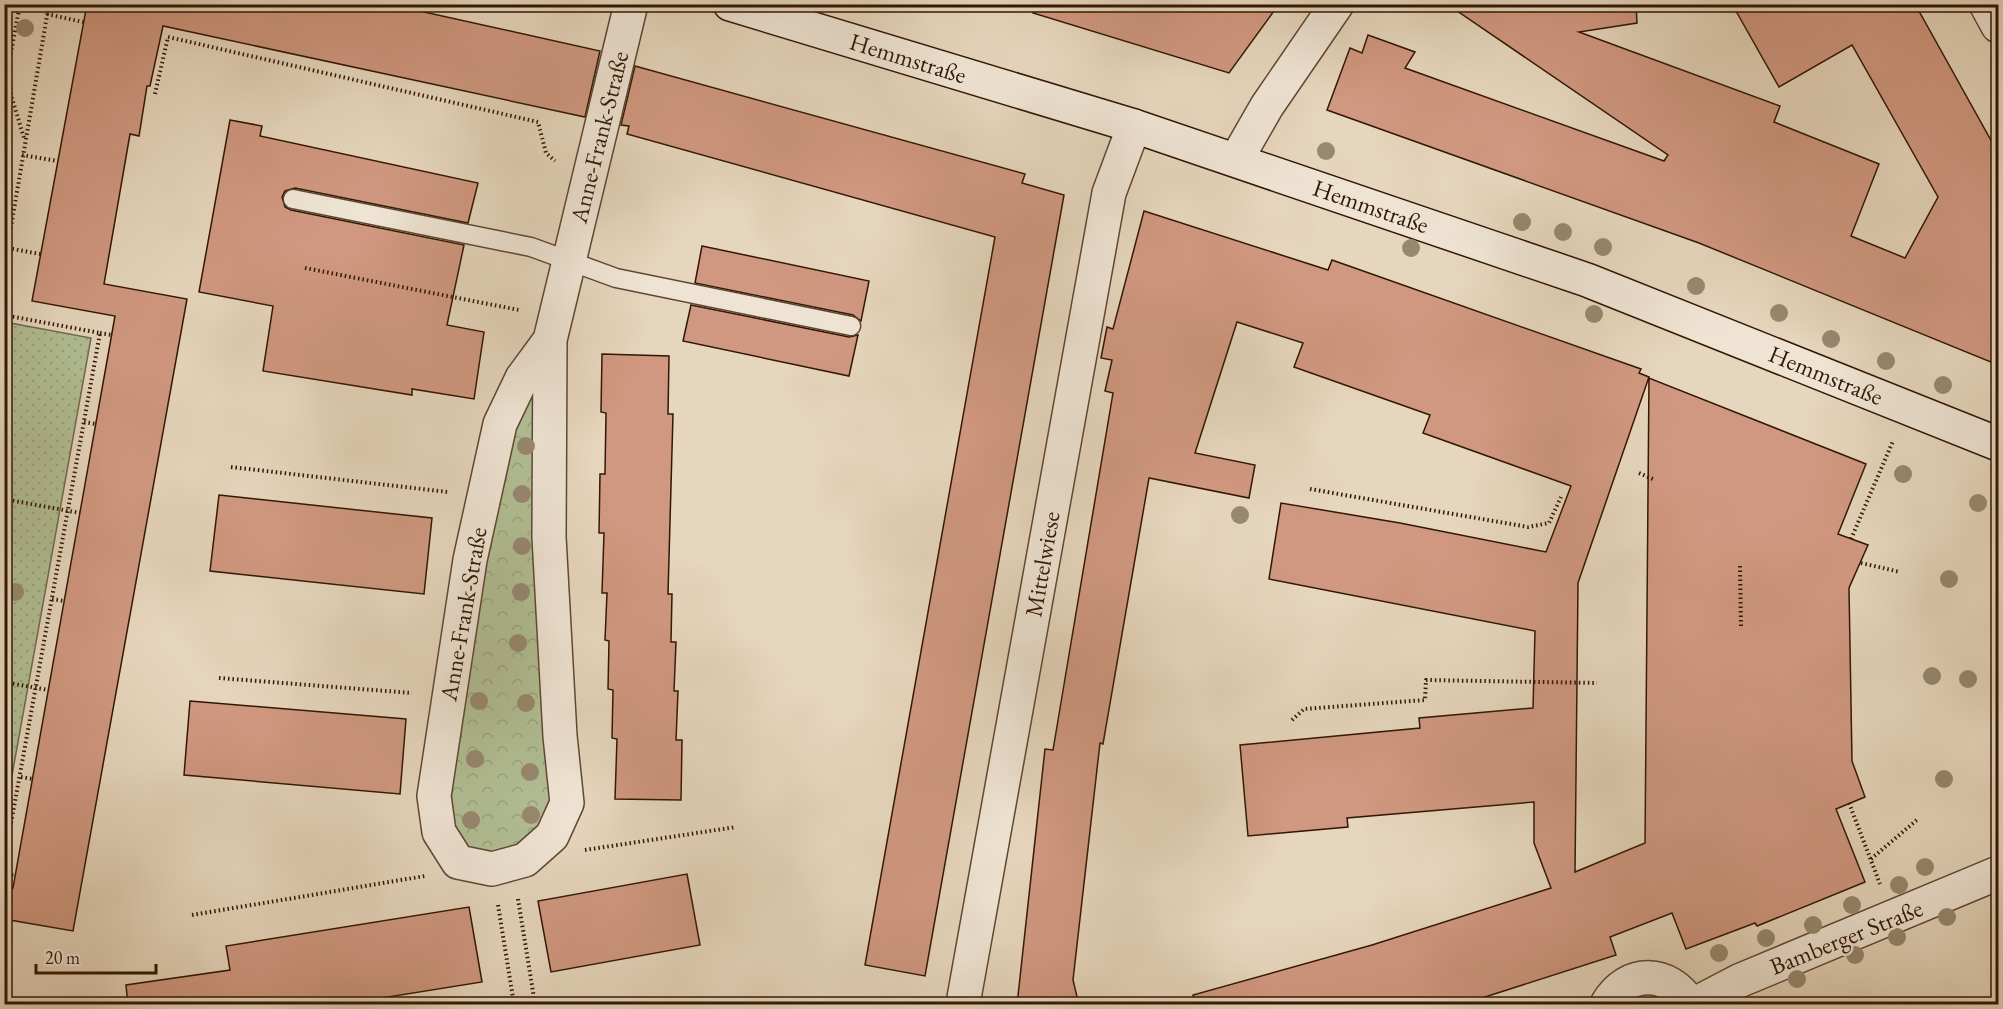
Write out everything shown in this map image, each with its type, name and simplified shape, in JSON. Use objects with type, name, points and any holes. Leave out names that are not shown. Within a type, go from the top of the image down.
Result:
[{"type":"street","name":"Anne-Frank-Straße","points":[[502,866],[525,860],[552,836],[567,803],[560,736],[549,537],[553,329],[631,4]]},
{"type":"street","name":"Hemmstraße","points":[[730,4],[779,11],[1134,126],[1587,280],[1998,444]]},
{"type":"street","points":[[1236,160],[1267,106],[1337,4]]},
{"type":"street","points":[[1986,4],[1998,26]]},
{"type":"street","name":"Mittelwiese","points":[[965,1005],[964,998],[1109,193],[1134,126]]},
{"type":"street","name":"Anne-Frank-Straße","points":[[458,862],[440,832],[434,796],[470,560],[500,424],[522,378],[553,329]]},
{"type":"street","points":[[458,862],[502,866]]},
{"type":"street","name":"Bamberger Straße","points":[[1695,1005],[1741,980],[1998,873]]},
{"type":"street","points":[[1607,1005],[1616,991],[1628,982],[1642,978],[1658,978],[1672,983],[1684,993],[1690,1005]]},
{"type":"lane","points":[[293,200],[531,247],[569,263],[616,278],[851,326]]},
{"type":"path","points":[[20,4],[9,63],[11,95],[25,138]]},
{"type":"path","points":[[4,268],[49,4]]},
{"type":"path","points":[[47,14],[83,22]]},
{"type":"path","points":[[156,94],[168,37],[538,122],[546,153],[587,187]]},
{"type":"path","points":[[22,155],[57,161]]},
{"type":"path","points":[[8,248],[40,254]]},
{"type":"path","points":[[305,268],[553,329]]},
{"type":"path","points":[[4,315],[112,335]]},
{"type":"path","points":[[15,876],[6,874],[5,862],[100,333]]},
{"type":"path","points":[[1851,539],[1907,408]]},
{"type":"path","points":[[84,422],[96,424]]},
{"type":"path","points":[[231,466],[484,496]]},
{"type":"path","points":[[1639,473],[1655,480]]},
{"type":"path","points":[[1310,489],[1528,527],[1550,523],[1561,497]]},
{"type":"path","points":[[4,499],[80,513]]},
{"type":"path","points":[[1861,563],[1900,572]]},
{"type":"path","points":[[1740,566],[1740,628]]},
{"type":"path","points":[[52,599],[64,601]]},
{"type":"path","points":[[219,678],[449,696]]},
{"type":"path","points":[[1292,720],[1304,709],[1425,700],[1426,680],[1597,683]]},
{"type":"path","points":[[4,682],[48,690]]},
{"type":"path","points":[[21,777],[33,779]]},
{"type":"path","points":[[1849,803],[1893,917]]},
{"type":"path","points":[[1871,860],[1918,819]]},
{"type":"path","points":[[584,851],[736,827]]},
{"type":"path","points":[[192,915],[452,872],[458,862]]},
{"type":"path","points":[[502,866],[514,1005]]},
{"type":"path","points":[[502,866],[535,1005]]},
{"type":"green space","points":[[4,322],[91,338],[5,814]]},
{"type":"green space","points":[[532,382],[540,387],[555,811],[532,839],[504,855],[472,852],[454,837],[449,805],[460,692],[511,432]]},
{"type":"building","points":[[87,4],[388,4],[600,51],[585,117],[163,26],[150,86],[147,86],[139,136],[130,134],[104,284],[187,299],[73,931],[4,919],[4,887],[13,888],[115,316],[32,301]]},
{"type":"building","points":[[1034,4],[1279,4],[1229,73],[1033,13]]},
{"type":"building","points":[[1447,4],[1636,4],[1637,23],[1579,32],[1780,106],[1774,122],[1879,164],[1851,236],[1905,258],[1938,197],[1852,45],[1779,87],[1732,4],[1915,4],[1998,153],[1998,365],[1699,243],[1327,110],[1350,48],[1362,53],[1368,35],[1415,52],[1405,68],[1664,161],[1668,155]]},
{"type":"building","points":[[635,66],[1025,174],[1022,183],[1064,195],[925,976],[865,965],[995,237],[627,134],[629,126],[621,125]]},
{"type":"building","points":[[230,120],[262,126],[260,136],[478,183],[468,223],[295,188],[285,191],[282,197],[285,207],[291,210],[464,245],[447,325],[484,332],[474,399],[412,389],[412,395],[263,371],[273,306],[199,292]]},
{"type":"building","points":[[1144,211],[1328,270],[1332,260],[1641,369],[1639,373],[1649,377],[1578,583],[1575,872],[1645,843],[1649,378],[1866,464],[1838,534],[1868,545],[1849,588],[1852,761],[1865,797],[1836,809],[1865,882],[1757,926],[1755,923],[1686,949],[1672,913],[1610,937],[1616,955],[1460,1005],[1194,1005],[1193,995],[1372,945],[1551,888],[1534,843],[1534,802],[1347,818],[1348,827],[1248,836],[1240,745],[1420,728],[1419,718],[1533,708],[1535,631],[1269,579],[1281,503],[1400,523],[1546,552],[1571,486],[1423,433],[1430,415],[1294,367],[1303,343],[1237,322],[1195,453],[1255,465],[1249,498],[1149,478],[1103,744],[1100,743],[1073,980],[1079,1005],[1017,1005],[1045,749],[1053,750],[1113,393],[1105,391],[1112,360],[1101,358],[1107,327],[1113,329]]},
{"type":"building","points":[[702,246],[869,281],[861,321],[853,315],[695,283]]},
{"type":"building","points":[[691,305],[849,337],[858,335],[849,376],[683,341]]},
{"type":"building","points":[[602,354],[669,356],[668,414],[673,414],[668,594],[672,594],[671,642],[676,642],[674,691],[678,691],[676,740],[682,740],[681,800],[615,799],[617,739],[612,738],[613,690],[608,689],[609,641],[605,640],[607,593],[602,593],[604,533],[599,533],[600,474],[605,474],[606,413],[601,412]]},
{"type":"building","points":[[219,495],[432,518],[424,594],[210,571]]},
{"type":"building","points":[[190,701],[406,719],[400,794],[184,775]]},
{"type":"building","points":[[687,874],[700,945],[551,972],[538,901]]},
{"type":"building","points":[[469,907],[482,982],[338,1005],[128,1005],[126,985],[230,970],[226,946]]}]
